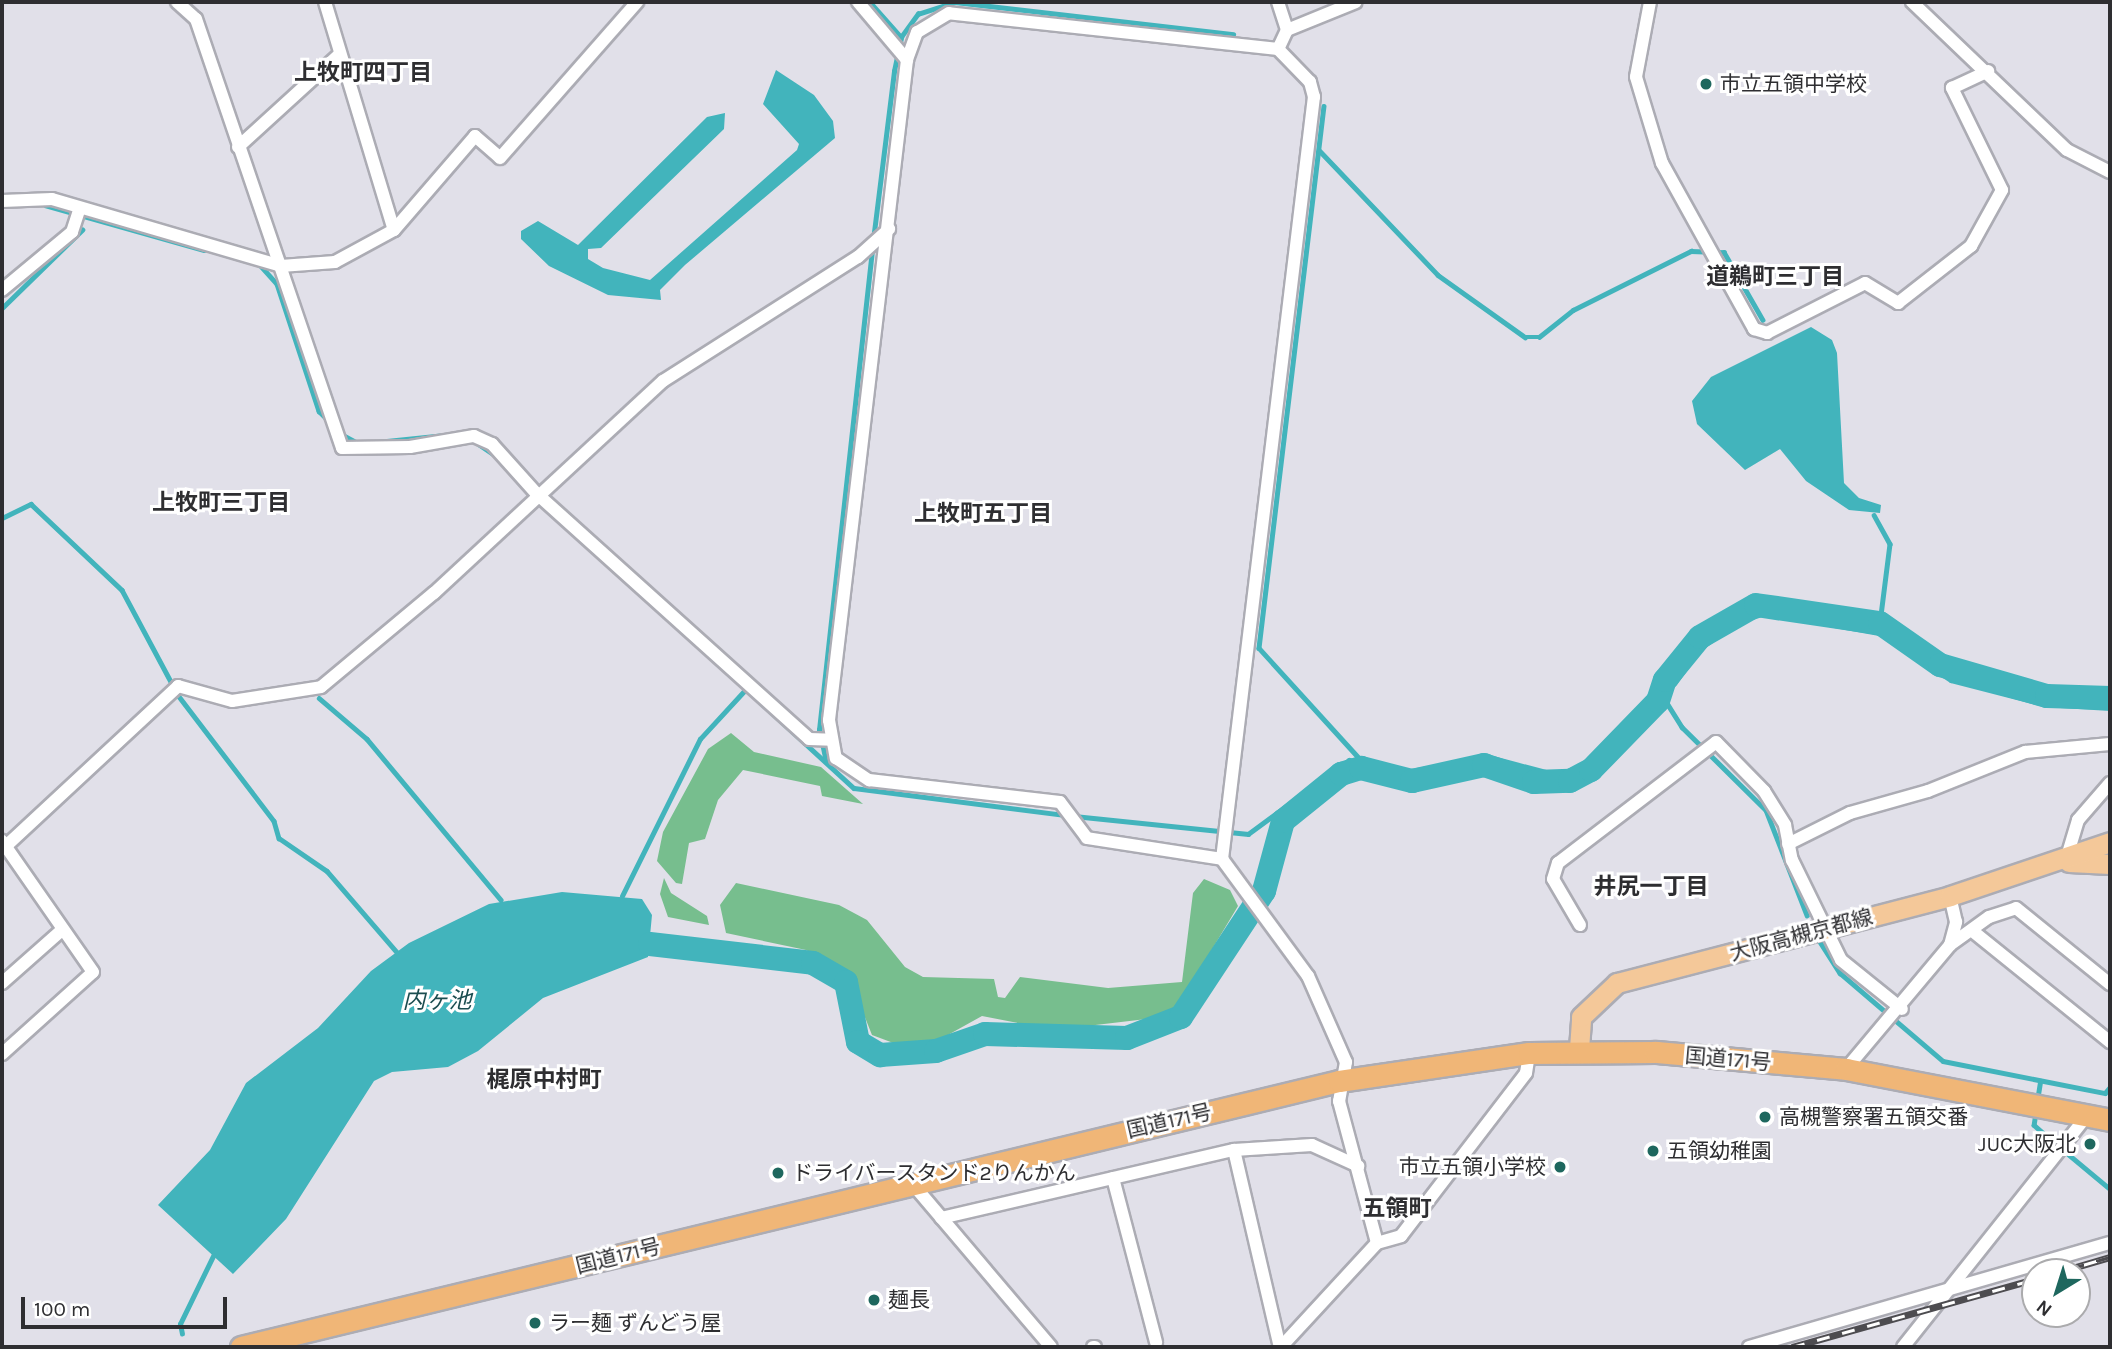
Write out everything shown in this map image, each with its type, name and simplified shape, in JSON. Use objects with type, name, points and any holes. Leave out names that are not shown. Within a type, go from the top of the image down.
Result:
[{"type":"highway","name":"国道171号","points":[[241,1347],[911,1182],[1339,1081],[1529,1054],[1579,1049],[1846,1069],[2110,1120]]},
{"type":"main road","name":"大阪高槻京都線","points":[[1579,1049],[1581,1017],[1617,984],[1950,896],[2065,862],[2110,842]]},
{"type":"main road","name":"大阪高槻京都線","points":[[2065,862],[2110,864]]},
{"type":"street","points":[[177,2],[196,19],[342,448],[410,447],[474,436],[492,444],[536,493],[809,739],[832,740]]},
{"type":"street","points":[[324,2],[394,230]]},
{"type":"street","points":[[2,201],[52,199],[79,210],[281,266],[335,262],[394,230],[475,136],[500,158],[637,2]]},
{"type":"street","points":[[859,2],[908,60]]},
{"type":"street","points":[[1278,2],[1287,30]]},
{"type":"street","points":[[1278,49],[1287,30],[1356,2]]},
{"type":"street","points":[[1650,2],[1636,77],[1662,163],[1754,329],[1767,334],[1865,283],[1898,303],[1971,246],[2002,190],[1952,88],[1988,71]]},
{"type":"street","points":[[1912,2],[1988,71],[2067,150],[2110,172]]},
{"type":"street","points":[[1222,859],[1229,823],[1314,97],[1303,68],[1278,49],[949,13],[917,32],[908,60],[889,229],[853,500],[832,740],[841,766],[859,777],[1060,802],[1076,830],[1102,842],[1222,859],[1308,976],[1346,1062],[1339,1081],[1377,1243]]},
{"type":"street","points":[[238,147],[340,54]]},
{"type":"street","points":[[2,290],[72,232],[79,210]]},
{"type":"street","points":[[2,1054],[92,978],[4,843],[178,685],[233,701],[321,687],[434,593],[536,493],[663,381],[858,257],[889,229]]},
{"type":"street","points":[[1580,925],[1553,880],[1558,863],[1712,744],[1765,791],[1842,960],[1900,1011]]},
{"type":"street","points":[[1788,844],[1850,813],[1928,792],[2025,752],[2110,744]]},
{"type":"street","points":[[2065,862],[2078,820],[2110,783]]},
{"type":"street","points":[[1846,1069],[1900,1011],[1950,946],[1956,922],[1950,896]]},
{"type":"street","points":[[1950,946],[1975,933],[1989,917],[2016,908],[2110,984]]},
{"type":"street","points":[[2,983],[62,930]]},
{"type":"street","points":[[1975,933],[2110,1042]]},
{"type":"street","points":[[1280,1347],[1377,1243],[1401,1236],[1526,1073],[1529,1054]]},
{"type":"street","points":[[1903,1347],[1951,1292],[2087,1116]]},
{"type":"street","points":[[940,1218],[1234,1150],[1312,1145],[1358,1166]]},
{"type":"street","points":[[1234,1150],[1280,1347]]},
{"type":"street","points":[[1113,1178],[1157,1342]]},
{"type":"street","points":[[911,1182],[1051,1347]]},
{"type":"street","points":[[1749,1347],[1951,1292],[2110,1243]]},
{"type":"green space","points":[[731,733],[754,752],[821,767],[863,804],[822,796],[820,786],[743,770],[718,800],[705,839],[689,843],[682,884],[676,883],[657,861],[663,832],[708,749]]},
{"type":"green space","points":[[664,878],[671,893],[707,916],[709,925],[668,917],[660,894]]},
{"type":"green space","points":[[1204,879],[1230,890],[1238,906],[1172,1016],[1053,1030],[982,1016],[937,1041],[896,1044],[872,1035],[847,972],[806,950],[726,933],[720,905],[736,883],[839,905],[867,920],[905,967],[923,977],[994,979],[998,997],[1005,998],[1020,977],[1108,988],[1182,982],[1193,893]]},
{"type":"water","points":[[776,70],[814,95],[833,121],[835,138],[685,265],[660,290],[661,300],[608,295],[549,266],[521,239],[521,231],[538,221],[578,245],[707,117],[725,113],[724,129],[601,248],[588,249],[588,259],[603,268],[650,280],[797,150],[799,144],[763,104]]},
{"type":"water","points":[[1811,327],[1832,340],[1837,353],[1844,483],[1859,498],[1881,505],[1880,513],[1849,510],[1806,481],[1780,449],[1745,470],[1697,424],[1692,401],[1711,377]]},
{"type":"water","name":"内ヶ池","points":[[562,892],[642,899],[652,915],[648,957],[543,998],[478,1051],[448,1067],[392,1072],[374,1081],[286,1219],[233,1274],[158,1205],[210,1150],[246,1083],[318,1028],[371,971],[409,943],[489,904]]},
{"type":"waterway","points":[[870,2],[901,37]]},
{"type":"waterway","points":[[873,240],[894,71],[901,37],[918,14],[955,2],[1233,34]]},
{"type":"waterway","points":[[1324,106],[1259,648],[1360,759]]},
{"type":"waterway","points":[[1320,151],[1438,275],[1525,337],[1539,337],[1573,310],[1691,251],[1724,252],[1763,320]]},
{"type":"waterway","points":[[45,205],[204,250]]},
{"type":"waterway","points":[[2,308],[82,230]]},
{"type":"waterway","points":[[826,762],[819,730],[872,249]]},
{"type":"waterway","points":[[260,265],[277,284],[319,411],[328,420]]},
{"type":"waterway","points":[[341,434],[358,443]]},
{"type":"waterway","points":[[377,442],[445,435]]},
{"type":"waterway","points":[[477,443],[496,456]]},
{"type":"waterway","points":[[2,518],[31,504],[122,590],[178,695],[274,821],[279,838],[327,871],[397,952]]},
{"type":"waterway","points":[[1874,515],[1890,544],[1880,623]]},
{"type":"waterway","points":[[650,944],[813,963],[846,982],[858,1042],[880,1055],[936,1051],[985,1034],[1127,1038],[1181,1017],[1264,891],[1283,821],[1341,774],[1361,768],[1412,781],[1484,765],[1534,782],[1570,781],[1591,770],[1658,701],[1665,680],[1700,637],[1756,605],[1880,623],[1940,665],[2047,696],[2110,698]]},
{"type":"waterway","points":[[1674,684],[1699,649],[1739,621],[1766,613],[1880,633],[1951,680],[2044,704],[2110,708]]},
{"type":"waterway","points":[[622,896],[700,739],[746,689]]},
{"type":"waterway","points":[[1662,695],[1682,727],[1766,810],[1807,915]]},
{"type":"waterway","points":[[319,698],[367,739],[501,900]]},
{"type":"waterway","points":[[760,702],[854,788],[1065,815]]},
{"type":"waterway","points":[[1074,816],[1248,834],[1349,760],[1411,771],[1489,757],[1557,775],[1583,765],[1645,703]]},
{"type":"waterway","points":[[1817,937],[1840,973],[1943,1061],[2105,1093],[2110,1087]]},
{"type":"waterway","points":[[2037,1101],[2040,1081]]},
{"type":"waterway","points":[[2036,1113],[2034,1125],[2056,1144]]},
{"type":"waterway","points":[[1972,1252],[2056,1144]]},
{"type":"waterway","points":[[2062,1149],[2110,1189]]},
{"type":"waterway","points":[[182,1334],[180,1324],[213,1256]]},
{"type":"railway","points":[[2091,1263],[2110,1257]]},
{"type":"railway","points":[[1792,1347],[2021,1283]]},
{"type":"place","name":"市立五領中学校","points":[[1706,84]]},
{"type":"place","name":"高槻警察署五領交番","points":[[1765,1117]]},
{"type":"place","name":"JUC大阪北","points":[[2090,1144]]},
{"type":"place","name":"五領幼稚園","points":[[1653,1151]]},
{"type":"place","name":"市立五領小学校","points":[[1560,1167]]},
{"type":"place","name":"ドライバースタンド2りんかん","points":[[778,1173]]},
{"type":"place","name":"麺長","points":[[874,1300]]},
{"type":"place","name":"ラー麺 ずんどう屋","points":[[535,1323]]},
{"type":"district","name":"上牧町四丁目","points":[[363,73]]},
{"type":"district","name":"道鵜町三丁目","points":[[1775,277]]},
{"type":"district","name":"上牧町三丁目","points":[[221,503]]},
{"type":"district","name":"上牧町五丁目","points":[[983,514]]},
{"type":"district","name":"井尻一丁目","points":[[1651,887]]},
{"type":"district","name":"梶原中村町","points":[[544,1080]]},
{"type":"district","name":"五領町","points":[[1397,1209]]}]
